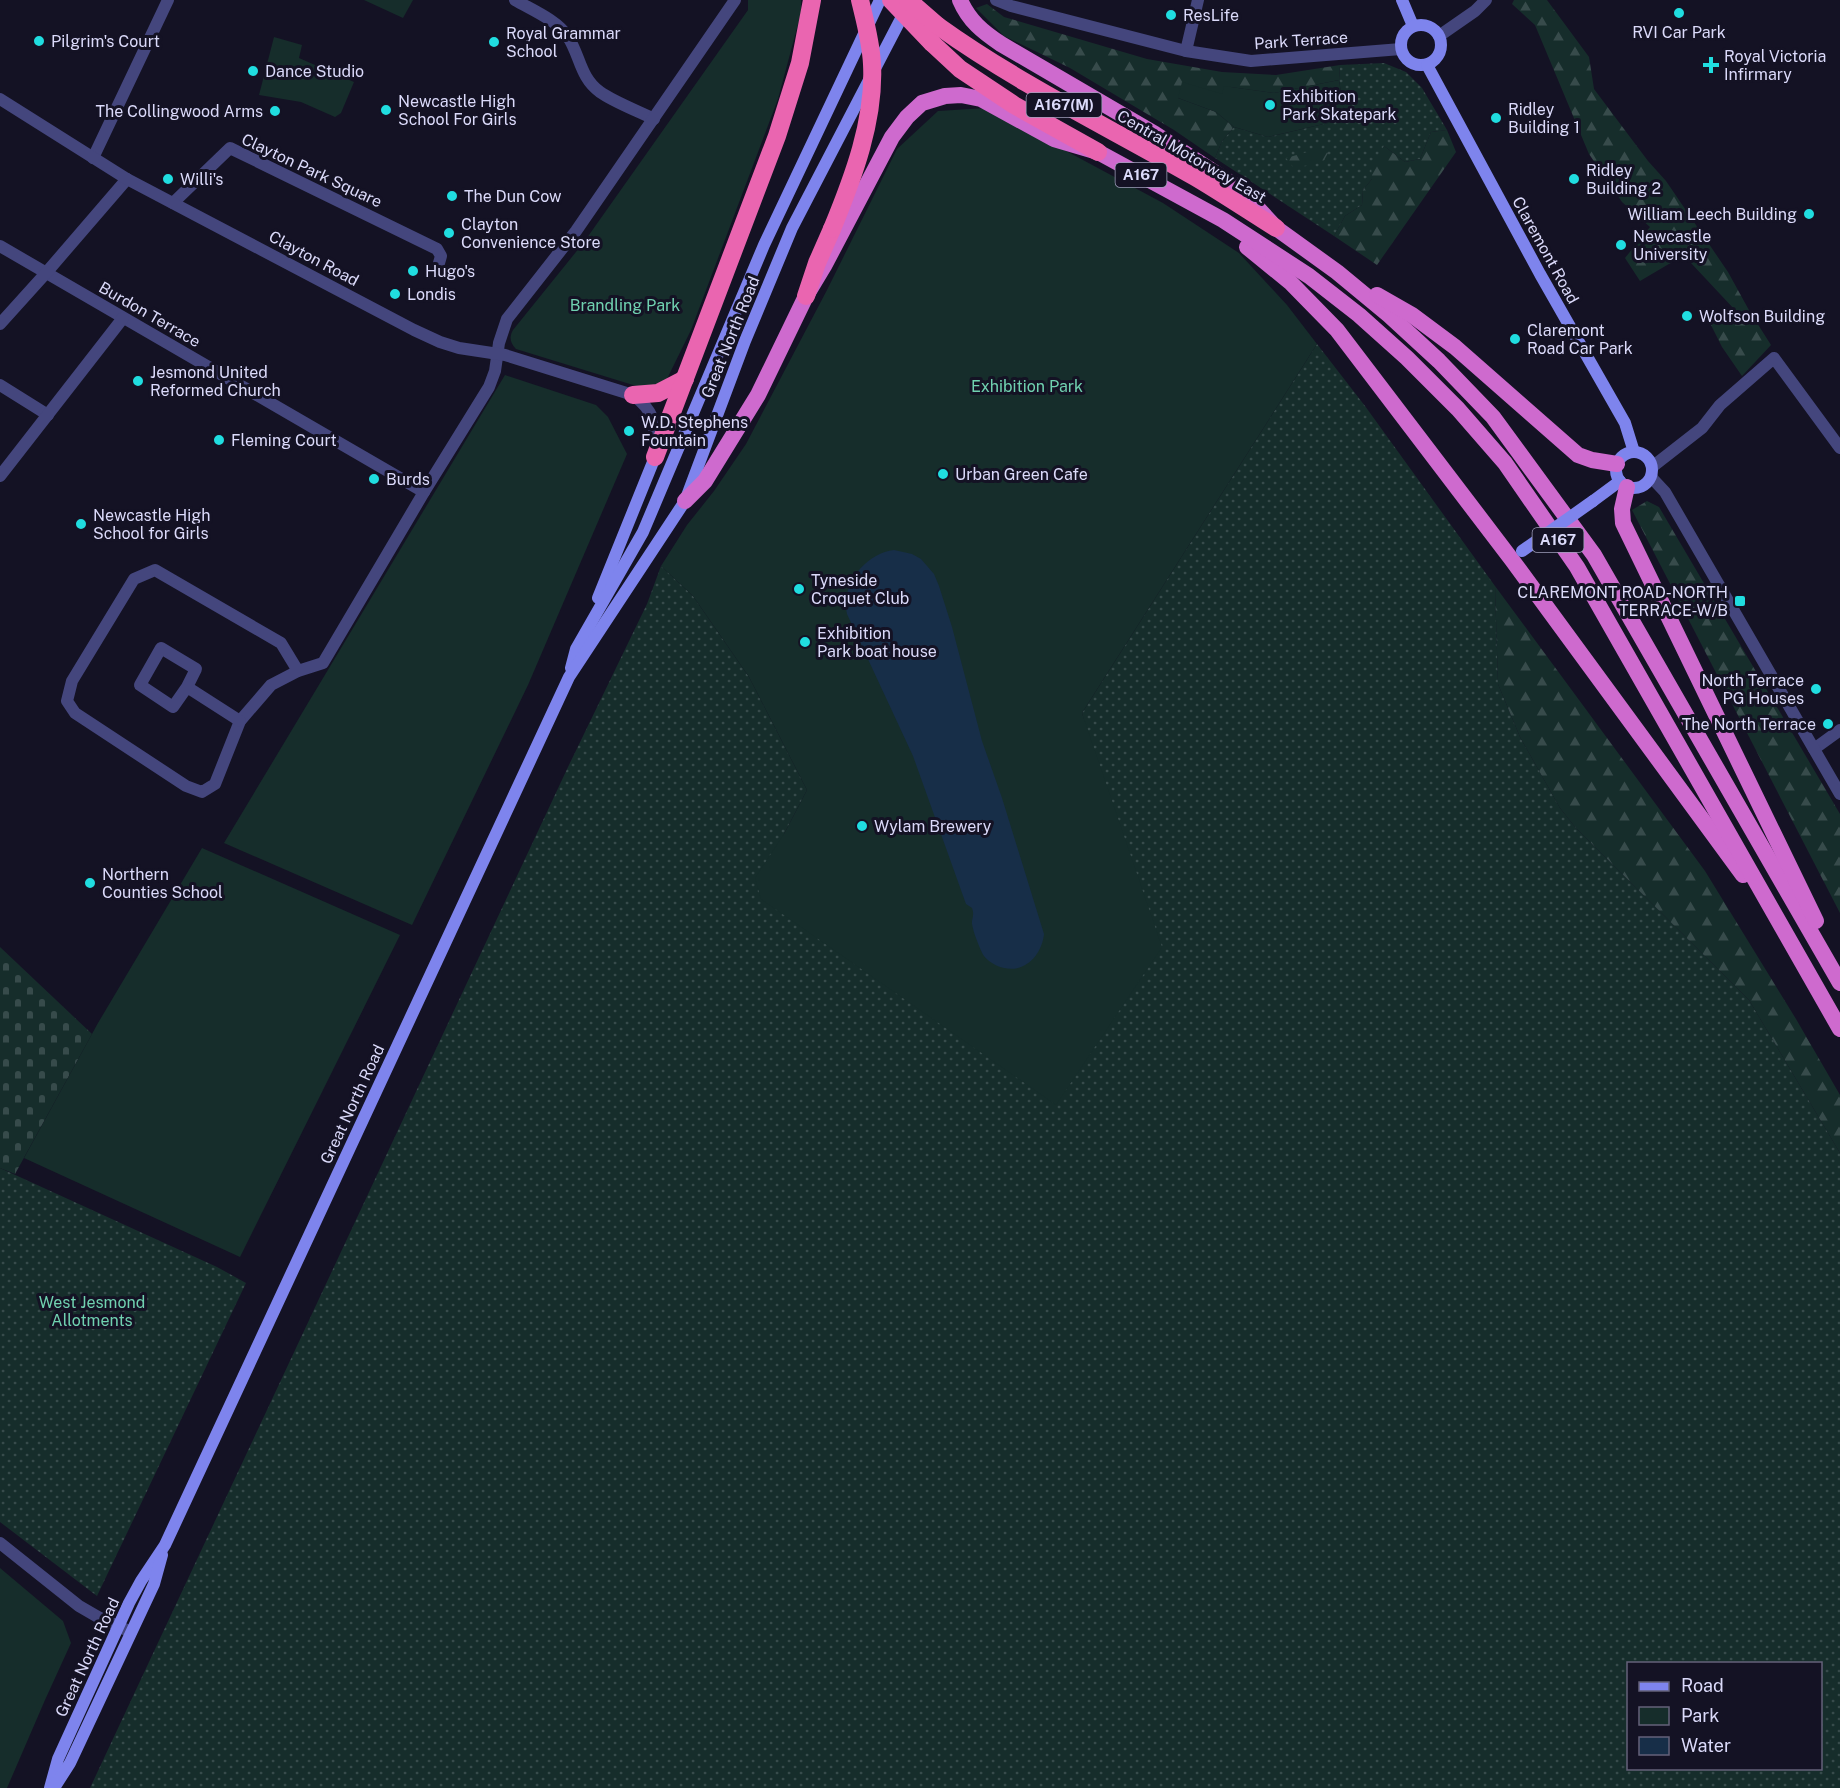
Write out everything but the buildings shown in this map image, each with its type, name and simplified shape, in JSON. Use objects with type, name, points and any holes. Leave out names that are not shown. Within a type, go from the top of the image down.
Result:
[{"type":"highway","points":[[655,457],[777,136],[800,63],[812,0]]},
{"type":"highway","points":[[821,264],[864,139],[872,89],[872,62],[860,0]]},
{"type":"highway","name":"A167(M)","points":[[891,0],[960,69],[1014,105],[1098,152]]},
{"type":"highway","name":"Central Motorway East","points":[[909,0],[938,26],[1025,84],[1199,171],[1238,195],[1276,228]]},
{"type":"highway","points":[[960,0],[968,15],[979,28],[1001,45],[1155,134],[1199,171]]},
{"type":"highway","points":[[685,501],[705,481],[737,432],[758,395],[821,264],[892,137],[907,117],[922,103],[945,96],[981,99],[1054,140],[1098,152]]},
{"type":"highway","name":"A167","points":[[1098,152],[1183,197],[1309,276],[1359,315],[1407,358],[1458,409],[1505,463],[1577,567],[1840,1029]]},
{"type":"highway","points":[[1222,220],[1246,246],[1290,282],[1337,330],[1517,556],[1793,944]]},
{"type":"highway","name":"A167","points":[[1276,228],[1337,272],[1389,315],[1439,361],[1493,417],[1594,555],[1840,983]]},
{"type":"highway","points":[[1337,272],[1412,315],[1455,346],[1578,455],[1617,464]]},
{"type":"highway","points":[[633,395],[658,393],[685,379]]},
{"type":"highway","points":[[1623,484],[1623,523],[1840,971]]},
{"type":"main road","name":"Great North Road","points":[[569,677],[576,649],[643,532],[764,245],[880,0]]},
{"type":"main road","name":"Great North Road","points":[[52,1788],[58,1759],[119,1626],[141,1581],[165,1545],[569,677],[685,501],[745,341],[792,228],[909,0]]},
{"type":"main road","points":[[1402,0],[1413,26]]},
{"type":"main road","points":[[1426,25],[1434,29],[1439,36],[1440,52],[1427,64],[1412,63],[1405,58],[1401,49],[1402,37],[1413,26],[1426,25]]},
{"type":"main road","name":"Claremont Road","points":[[1427,64],[1540,274],[1626,423],[1634,452]]},
{"type":"main road","points":[[1634,452],[1645,456],[1651,472],[1648,482],[1638,488],[1623,484],[1617,476],[1617,464],[1624,456],[1634,452]]},
{"type":"main road","points":[[576,649],[655,457]]},
{"type":"main road","points":[[1517,556],[1593,501],[1623,484]]},
{"type":"main road","name":"Great North Road","points":[[52,1788],[70,1763],[154,1584],[165,1545]]},
{"type":"street","points":[[93,158],[168,0]]},
{"type":"street","points":[[515,0],[559,26],[568,37],[587,78],[600,92],[654,119]]},
{"type":"street","points":[[298,671],[281,643],[156,570],[134,579],[72,681],[67,701],[75,713],[186,786],[202,792],[215,784],[240,721],[271,685],[298,671],[323,663],[489,387],[507,319],[576,231],[735,0]]},
{"type":"street","name":"Park Terrace","points":[[996,0],[1011,6],[1186,51],[1251,61],[1401,49]]},
{"type":"street","points":[[1186,51],[1198,0]]},
{"type":"street","points":[[1439,36],[1486,0]]},
{"type":"street","name":"Clayton Road","points":[[0,99],[127,179],[390,316],[401,324],[459,348],[497,354],[633,395]]},
{"type":"street","name":"Clayton Park Square","points":[[173,203],[230,148],[438,249],[441,256],[439,263]]},
{"type":"street","points":[[0,324],[127,179]]},
{"type":"street","name":"Burdon Terrace","points":[[0,246],[424,492]]},
{"type":"street","points":[[0,476],[123,318]]},
{"type":"street","points":[[1840,448],[1774,358],[1720,405],[1702,428],[1651,472],[1665,492],[1840,794]]},
{"type":"street","points":[[0,386],[48,415]]},
{"type":"street","points":[[633,395],[646,405],[655,423],[655,457]]},
{"type":"street","points":[[161,648],[196,669],[187,687],[173,707],[140,685],[161,648]]},
{"type":"street","points":[[187,687],[240,721]]},
{"type":"street","points":[[1814,749],[1840,730]]},
{"type":"street","points":[[0,1543],[78,1606],[131,1632]]},
{"type":"green space","points":[[364,0],[413,0],[403,18]]},
{"type":"green space","name":"Brandling Park","points":[[748,0],[801,0],[801,13],[778,99],[691,330],[666,381],[646,389],[516,349],[511,340],[513,330],[584,242],[748,10]]},
{"type":"green space","points":[[1514,0],[1547,0],[1589,57],[1594,89],[1648,161],[1666,181],[1728,272],[1771,345],[1742,376],[1722,347],[1711,325],[1735,310],[1691,263],[1679,258],[1640,281],[1625,258],[1650,227],[1622,202],[1589,154],[1535,25],[1512,4]]},
{"type":"green space","points":[[987,4],[1004,17],[1147,59],[1222,72],[1276,75],[1340,65],[1339,80],[1274,93],[1230,87],[1222,94],[1178,98],[1216,112],[1234,127],[1222,141],[1215,158],[1174,130],[1070,68],[1004,36],[976,8]]},
{"type":"green space","points":[[274,37],[302,45],[299,58],[354,82],[341,113],[335,117],[301,102],[259,95]]},
{"type":"green space","points":[[1384,63],[1406,72],[1422,88],[1447,130],[1431,132],[1420,159],[1405,162],[1384,146],[1372,179],[1363,190],[1362,205],[1345,216],[1334,236],[1215,158],[1222,141],[1234,127],[1268,137],[1345,119],[1339,80],[1340,65]]},
{"type":"green space","name":"Exhibition Park Skatepark","points":[[1339,80],[1345,119],[1268,137],[1234,127],[1216,112],[1178,98],[1182,82],[1222,94],[1224,86],[1274,93]]},
{"type":"green space","name":"Exhibition Park","points":[[986,108],[1163,203],[1239,253],[1287,305],[1317,344],[1082,713],[1162,947],[1056,1105],[761,899],[755,878],[784,834],[807,790],[749,677],[693,596],[661,566],[687,525],[714,491],[746,444],[827,290],[897,149],[938,111]]},
{"type":"green space","points":[[1447,130],[1456,152],[1377,265],[1334,236],[1345,216],[1362,205],[1363,190],[1372,179],[1371,165],[1384,146],[1405,162],[1420,159],[1431,132]]},
{"type":"green space","points":[[1318,149],[1328,153],[1323,162],[1294,168],[1286,158]]},
{"type":"green space","points":[[1317,344],[1365,406],[1495,586],[1498,684],[1520,737],[1560,808],[1575,827],[1749,1000],[1840,1153],[1840,1788],[90,1788],[568,767],[647,604],[661,566],[693,596],[749,677],[807,790],[784,834],[1085,724],[1082,713]]},
{"type":"green space","points":[[505,375],[596,405],[608,417],[627,454],[528,685],[412,925],[224,843]]},
{"type":"green space","points":[[1647,501],[1659,507],[1840,814],[1840,913],[1632,510]]},
{"type":"green space","points":[[1495,586],[1705,871],[1796,1019],[1840,1095],[1840,1153],[1749,1000],[1575,827],[1560,808],[1520,737],[1498,684]]},
{"type":"green space","points":[[202,848],[400,935],[240,1257],[24,1158],[98,1023]]},
{"type":"green space","points":[[0,947],[92,1034],[15,1174],[0,1168]]},
{"type":"green space","name":"West Jesmond Allotments","points":[[0,1168],[217,1267],[246,1283],[97,1596],[0,1522]]},
{"type":"green space","points":[[0,1568],[63,1621],[71,1643],[7,1788],[0,1788]]},
{"type":"water","points":[[894,550],[912,554],[921,559],[934,574],[939,586],[982,741],[1044,934],[1036,955],[1026,965],[1019,968],[1004,968],[993,964],[982,953],[973,928],[972,908],[966,904],[913,756],[847,614],[847,592],[857,572],[874,557]]},
{"type":"place","name":"RVI Car Park","points":[[1679,13]]},
{"type":"place","name":"ResLife","points":[[1171,15]]},
{"type":"place","name":"Pilgrim's Court","points":[[39,41]]},
{"type":"place","name":"Royal Grammar School","points":[[494,42]]},
{"type":"place","name":"Royal Victoria Infirmary","points":[[1711,65]]},
{"type":"place","name":"Dance Studio","points":[[253,71]]},
{"type":"place","name":"Exhibition Park Skatepark","points":[[1270,105]]},
{"type":"place","name":"Newcastle High School For Girls","points":[[386,110]]},
{"type":"place","name":"The Collingwood Arms","points":[[275,111]]},
{"type":"place","name":"Ridley Building 1","points":[[1496,118]]},
{"type":"place","name":"Willi's","points":[[168,179]]},
{"type":"place","name":"Ridley Building 2","points":[[1574,179]]},
{"type":"place","name":"The Dun Cow","points":[[452,196]]},
{"type":"place","name":"William Leech Building","points":[[1809,214]]},
{"type":"place","name":"Clayton Convenience Store","points":[[449,233]]},
{"type":"place","name":"Newcastle University","points":[[1621,245]]},
{"type":"place","name":"Hugo's","points":[[413,271]]},
{"type":"place","name":"Londis","points":[[395,294]]},
{"type":"place","name":"Wolfson Building","points":[[1687,316]]},
{"type":"place","name":"Claremont Road Car Park","points":[[1515,339]]},
{"type":"place","name":"Jesmond United Reformed Church","points":[[138,381]]},
{"type":"place","name":"W.D. Stephens Fountain","points":[[629,431]]},
{"type":"place","name":"Fleming Court","points":[[219,440]]},
{"type":"place","name":"Urban Green Cafe","points":[[943,474]]},
{"type":"place","name":"Burds","points":[[374,479]]},
{"type":"place","name":"Newcastle High School for Girls","points":[[81,524]]},
{"type":"place","name":"Tyneside Croquet Club","points":[[799,589]]},
{"type":"place","name":"CLAREMONT ROAD-NORTH TERRACE-W/B","points":[[1740,601]]},
{"type":"place","name":"Exhibition Park boat house","points":[[805,642]]},
{"type":"place","name":"North Terrace PG Houses","points":[[1816,689]]},
{"type":"place","name":"The North Terrace","points":[[1828,724]]},
{"type":"place","name":"Wylam Brewery","points":[[862,826]]},
{"type":"place","name":"Northern Counties School","points":[[90,883]]}]
